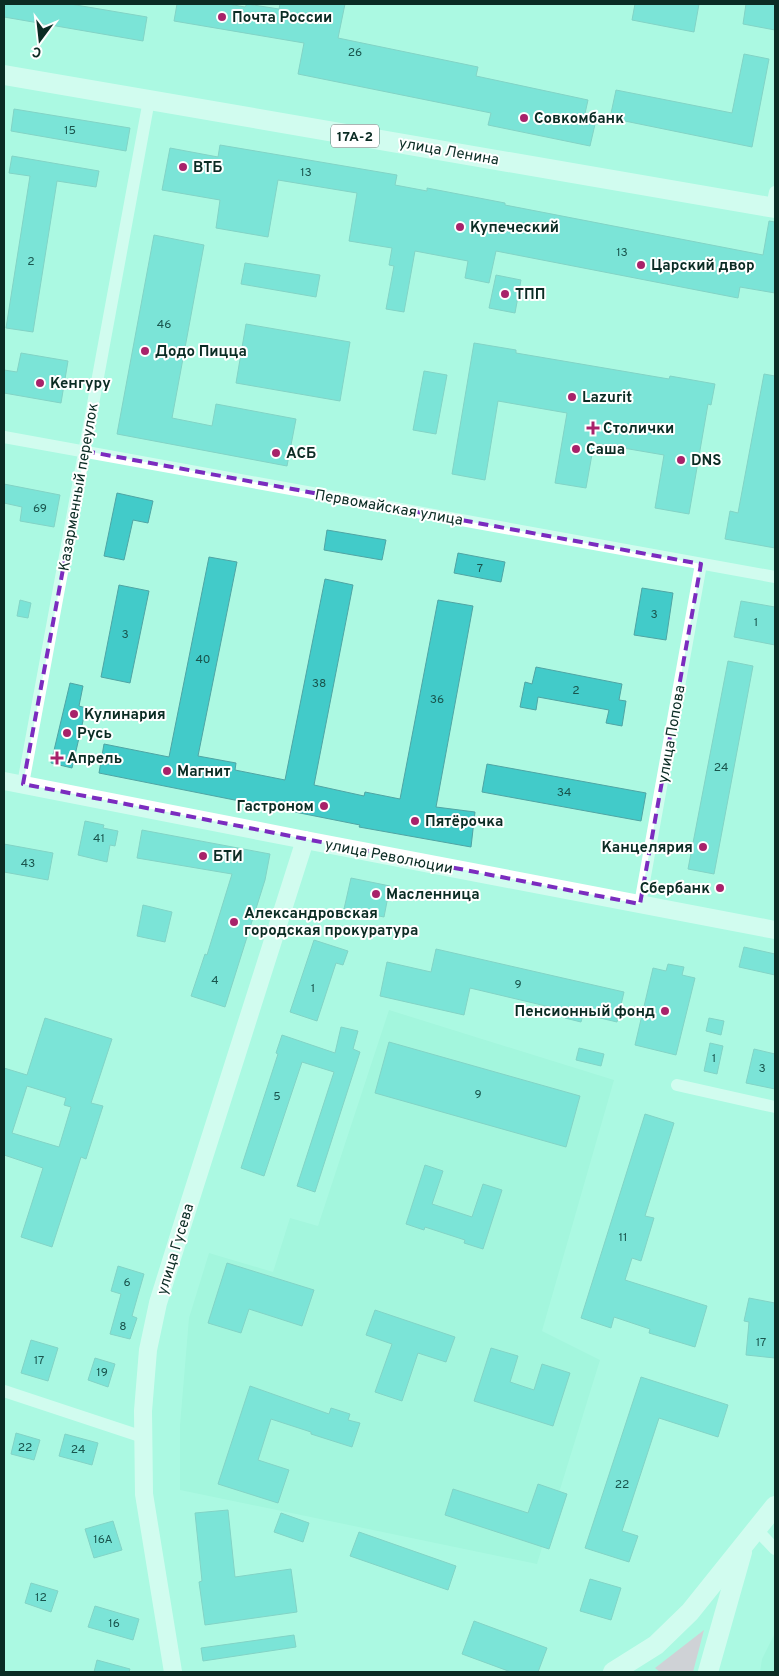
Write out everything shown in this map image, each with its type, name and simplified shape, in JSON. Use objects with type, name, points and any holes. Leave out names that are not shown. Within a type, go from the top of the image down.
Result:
[{"type":"main road","name":"улица Ленина","points":[[4,75],[774,202]]},
{"type":"main road","name":"улица Революции","points":[[4,781],[775,930]]},
{"type":"main road","name":"улица Гусева","points":[[173,1672],[144,1494],[143,1411],[148,1350],[158,1303],[305,840]]},
{"type":"main road","points":[[617,1672],[656,1645],[690,1612],[775,1506]]},
{"type":"main road","points":[[708,1672],[750,1536]]},
{"type":"street","name":"Казарменный переулок","points":[[23,784],[150,100]]},
{"type":"street","name":"Первомайская улица","points":[[4,437],[775,577]]},
{"type":"street","name":"улица Попова","points":[[640,904],[702,564]]},
{"type":"street","points":[[677,1085],[775,1106]]},
{"type":"street","points":[[4,1391],[144,1437]]},
{"type":"street","points":[[750,1536],[775,1549]]},
{"type":"highlighted area","points":[[85,451],[701,564],[640,904],[23,784]]},
{"type":"shaded area","points":[[389,1010],[614,1080],[542,1331],[600,1360],[537,1564],[180,1490],[180,1425],[189,1318],[209,1253],[273,1272],[290,1218],[318,1226]]},
{"type":"shaded area","points":[[704,1630],[693,1672],[660,1672],[655,1668]]},
{"type":"shaded area","points":[[775,1633],[775,1672],[760,1672],[762,1659]]},
{"type":"building","points":[[4,4],[70,4],[147,17],[143,41],[4,17]]},
{"type":"building","points":[[177,4],[228,4],[245,7],[247,4],[279,9],[280,4],[345,4],[338,38],[478,67],[476,76],[588,100],[584,118],[596,120],[590,146],[488,125],[491,113],[298,74],[304,43],[174,21]]},
{"type":"building","points":[[635,4],[699,4],[694,32],[632,20]]},
{"type":"building","points":[[746,4],[775,4],[775,30],[743,24]]},
{"type":"building","points":[[744,54],[769,59],[752,147],[610,118],[616,90],[732,113]]},
{"type":"building","points":[[14,109],[130,128],[126,151],[11,131]]},
{"type":"building","points":[[220,145],[397,175],[395,185],[427,191],[427,188],[763,255],[769,221],[775,222],[775,293],[740,287],[738,298],[496,251],[489,283],[465,278],[468,261],[415,251],[404,312],[386,309],[394,266],[389,265],[392,248],[349,241],[357,193],[278,180],[268,237],[216,228],[220,200],[162,190],[170,148],[218,157]]},
{"type":"building","points":[[12,156],[99,171],[96,187],[57,181],[33,332],[6,328],[30,176],[9,173]]},
{"type":"building","points":[[154,235],[204,245],[172,418],[212,426],[216,404],[296,419],[287,466],[117,434]]},
{"type":"building","points":[[245,263],[320,275],[316,297],[241,284]]},
{"type":"building","name":"ТПП","points":[[496,275],[521,280],[515,313],[489,308]]},
{"type":"building","points":[[246,324],[350,342],[340,401],[236,383]]},
{"type":"building","points":[[474,343],[516,350],[516,353],[669,379],[670,376],[715,384],[711,405],[708,404],[689,514],[655,508],[664,455],[594,443],[586,488],[555,483],[567,413],[498,401],[485,480],[452,474]]},
{"type":"building","name":"Кенгуру","points":[[21,353],[68,361],[61,403],[4,393],[4,370],[17,372]]},
{"type":"building","points":[[424,371],[447,375],[436,434],[413,430]]},
{"type":"building","points":[[764,374],[775,376],[775,548],[725,539],[730,511],[738,513]]},
{"type":"building","points":[[4,484],[60,495],[54,527],[20,521],[22,507],[4,503]]},
{"type":"building","points":[[117,493],[153,501],[148,523],[133,520],[124,560],[104,556]]},
{"type":"building","points":[[327,530],[386,540],[382,560],[324,550]]},
{"type":"building","points":[[458,553],[505,562],[501,582],[454,573]]},
{"type":"building","points":[[209,557],[237,562],[198,756],[236,763],[235,770],[285,780],[325,579],[353,585],[314,785],[364,796],[365,792],[400,799],[438,600],[473,606],[436,807],[475,812],[471,847],[359,827],[360,825],[99,773],[104,744],[169,757]]},
{"type":"building","points":[[119,585],[149,591],[130,683],[101,677]]},
{"type":"building","points":[[642,588],[673,593],[666,640],[634,635]]},
{"type":"building","points":[[20,600],[31,603],[28,618],[17,616]]},
{"type":"building","points":[[741,601],[775,607],[775,645],[734,637]]},
{"type":"building","points":[[728,661],[753,666],[714,874],[688,869]]},
{"type":"building","points":[[536,667],[622,684],[619,700],[626,701],[622,726],[606,723],[609,710],[538,697],[536,710],[520,707],[525,682],[532,684]]},
{"type":"building","points":[[70,683],[83,686],[79,706],[86,708],[72,768],[51,763]]},
{"type":"building","points":[[487,764],[646,793],[641,821],[482,792]]},
{"type":"building","points":[[85,821],[104,825],[103,828],[118,831],[115,846],[110,845],[107,862],[78,855]]},
{"type":"building","points":[[142,830],[270,854],[265,880],[225,1007],[191,996],[205,954],[207,955],[232,874],[137,858]]},
{"type":"building","points":[[4,844],[53,853],[48,880],[4,872]]},
{"type":"building","points":[[351,878],[390,886],[384,917],[344,909]]},
{"type":"building","points":[[143,905],[172,912],[165,942],[137,936]]},
{"type":"building","points":[[314,940],[348,951],[343,965],[336,963],[317,1021],[290,1012]]},
{"type":"building","points":[[744,947],[775,954],[775,975],[739,967]]},
{"type":"building","points":[[436,949],[624,992],[617,1022],[583,1014],[581,1022],[565,1018],[567,1011],[470,988],[464,1015],[380,996],[387,962],[431,972]]},
{"type":"building","name":"Пенсионный фонд","points":[[668,964],[684,967],[682,975],[695,978],[676,1055],[635,1045],[653,968],[666,971]]},
{"type":"building","points":[[45,1018],[112,1039],[91,1103],[103,1106],[86,1159],[81,1157],[52,1247],[21,1237],[43,1168],[4,1155],[4,1068],[27,1075]],"holes":[[[27,1086],[66,1098],[64,1105],[71,1107],[59,1147],[12,1133]]]},
{"type":"building","points":[[709,1018],[724,1021],[721,1035],[706,1031]]},
{"type":"building","points":[[341,1027],[358,1031],[353,1049],[360,1052],[315,1192],[297,1186],[334,1072],[302,1062],[264,1176],[241,1168],[278,1054],[276,1053],[282,1035],[335,1053]]},
{"type":"building","points":[[389,1042],[580,1096],[566,1147],[375,1093]]},
{"type":"building","points":[[710,1043],[723,1046],[717,1074],[704,1071]]},
{"type":"building","points":[[579,1048],[604,1054],[601,1066],[576,1060]]},
{"type":"building","points":[[754,1049],[775,1054],[775,1089],[746,1083]]},
{"type":"building","points":[[645,1114],[674,1123],[645,1216],[654,1218],[641,1261],[632,1258],[625,1280],[707,1306],[695,1347],[649,1333],[650,1329],[614,1317],[611,1328],[581,1318]]},
{"type":"building","points":[[425,1165],[443,1171],[432,1204],[472,1217],[483,1184],[502,1190],[483,1249],[464,1243],[465,1240],[425,1227],[424,1230],[406,1224]]},
{"type":"building","points":[[227,1263],[314,1290],[302,1326],[249,1309],[241,1333],[208,1323]]},
{"type":"building","points":[[118,1266],[144,1274],[132,1316],[137,1318],[130,1339],[110,1334],[121,1294],[111,1291]]},
{"type":"building","points":[[749,1298],[775,1303],[775,1358],[746,1355],[749,1322],[744,1321]]},
{"type":"building","points":[[375,1310],[455,1337],[446,1362],[418,1353],[402,1401],[375,1392],[392,1344],[366,1335]]},
{"type":"building","points":[[31,1340],[58,1348],[48,1381],[21,1373]]},
{"type":"building","points":[[491,1348],[518,1356],[510,1382],[534,1390],[542,1364],[570,1373],[553,1426],[474,1401]]},
{"type":"building","points":[[95,1358],[115,1364],[108,1387],[88,1380]]},
{"type":"building","points":[[641,1377],[728,1405],[718,1437],[659,1418],[622,1531],[638,1536],[629,1562],[585,1548]]},
{"type":"building","points":[[250,1386],[329,1414],[331,1408],[350,1414],[348,1420],[360,1423],[352,1447],[271,1419],[258,1460],[289,1470],[278,1503],[218,1484]]},
{"type":"building","points":[[16,1433],[40,1440],[34,1460],[11,1454]]},
{"type":"building","points":[[65,1434],[98,1443],[92,1465],[59,1456]]},
{"type":"building","points":[[538,1484],[567,1494],[549,1549],[445,1515],[453,1489],[528,1513]]},
{"type":"building","points":[[228,1510],[235,1577],[291,1569],[297,1612],[205,1625],[199,1582],[202,1581],[195,1513]]},
{"type":"building","points":[[281,1513],[309,1523],[303,1542],[274,1532]]},
{"type":"building","points":[[113,1521],[122,1550],[94,1558],[85,1529]]},
{"type":"building","points":[[359,1532],[456,1566],[448,1590],[350,1556]]},
{"type":"building","points":[[590,1579],[621,1588],[611,1620],[580,1611]]},
{"type":"building","points":[[31,1583],[58,1591],[51,1612],[25,1603]]},
{"type":"building","points":[[95,1606],[139,1619],[133,1640],[88,1627]]},
{"type":"building","points":[[474,1621],[547,1648],[538,1672],[511,1672],[462,1654]]},
{"type":"building","points":[[294,1635],[296,1647],[203,1661],[201,1648]]},
{"type":"building","points":[[97,1660],[130,1669],[129,1672],[94,1672]]},
{"type":"place","name":"Почта России","points":[[222,17]]},
{"type":"place","name":"Совкомбанк","points":[[524,118]]},
{"type":"place","name":"ВТБ","points":[[183,167]]},
{"type":"place","name":"Купеческий","points":[[460,227]]},
{"type":"place","name":"Царский двор","points":[[641,265]]},
{"type":"place","name":"ТПП","points":[[505,294]]},
{"type":"place","name":"Додо Пицца","points":[[145,351]]},
{"type":"place","name":"Кенгуру","points":[[40,383]]},
{"type":"place","name":"Lazurit","points":[[572,397]]},
{"type":"place","name":"Столички","points":[[593,428]]},
{"type":"place","name":"Саша","points":[[576,449]]},
{"type":"place","name":"АСБ","points":[[276,453]]},
{"type":"place","name":"DNS","points":[[681,460]]},
{"type":"place","name":"Кулинария","points":[[74,714]]},
{"type":"place","name":"Русь","points":[[67,733]]},
{"type":"place","name":"Апрель","points":[[57,758]]},
{"type":"place","name":"Магнит","points":[[167,771]]},
{"type":"place","name":"Гастроном","points":[[324,806]]},
{"type":"place","name":"Пятёрочка","points":[[415,821]]},
{"type":"place","name":"Канцелярия","points":[[703,847]]},
{"type":"place","name":"БТИ","points":[[203,856]]},
{"type":"place","name":"Сбербанк","points":[[720,888]]},
{"type":"place","name":"Масленница","points":[[376,894]]},
{"type":"place","name":"Александровская городская прокуратура","points":[[234,922]]},
{"type":"place","name":"Пенсионный фонд","points":[[665,1011]]}]
